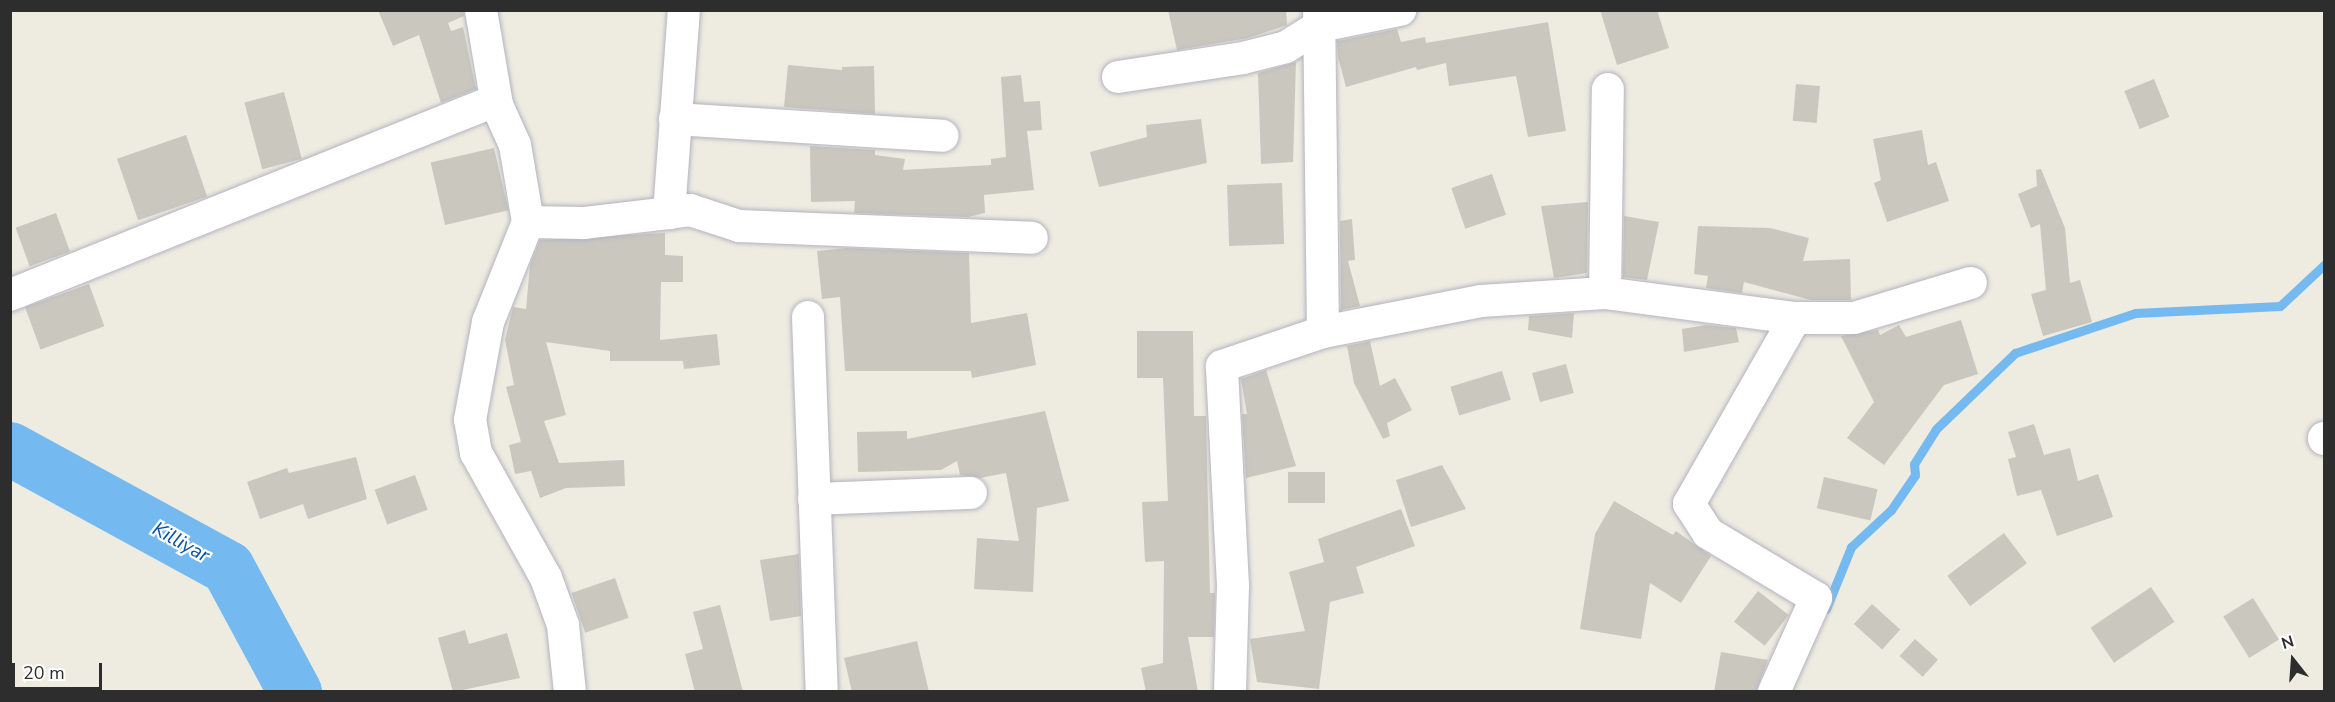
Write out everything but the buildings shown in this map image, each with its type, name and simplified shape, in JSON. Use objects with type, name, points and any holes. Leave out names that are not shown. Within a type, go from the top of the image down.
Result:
[{"type":"street","points":[[481,10],[496,105],[515,145],[528,222],[488,322],[470,420],[477,453],[546,578],[563,625],[570,692]]},
{"type":"street","points":[[669,213],[684,10]]},
{"type":"street","points":[[1118,77],[1286,47],[1320,18],[1400,10]]},
{"type":"street","points":[[1320,18],[1323,332]]},
{"type":"street","points":[[1605,293],[1608,89]]},
{"type":"street","points":[[10,295],[354,154],[496,105]]},
{"type":"street","points":[[675,119],[942,136]]},
{"type":"street","points":[[528,222],[585,223],[690,210],[739,226],[1032,238]]},
{"type":"street","points":[[1230,692],[1233,586],[1222,366],[1323,332],[1481,300],[1605,293],[1795,318],[1854,318],[1971,283]]},
{"type":"street","points":[[808,317],[822,692]]},
{"type":"street","points":[[1774,692],[1816,598],[1707,533],[1689,504],[1795,318]]},
{"type":"street","points":[[814,499],[971,493]]},
{"type":"waterway","points":[[1826,609],[1851,547],[1891,510],[1915,475],[1914,464],[1936,429],[2015,353],[2135,313],[2280,306],[2324,265]]},
{"type":"waterway","name":"Killiyar","points":[[10,449],[228,568],[295,692]]}]
